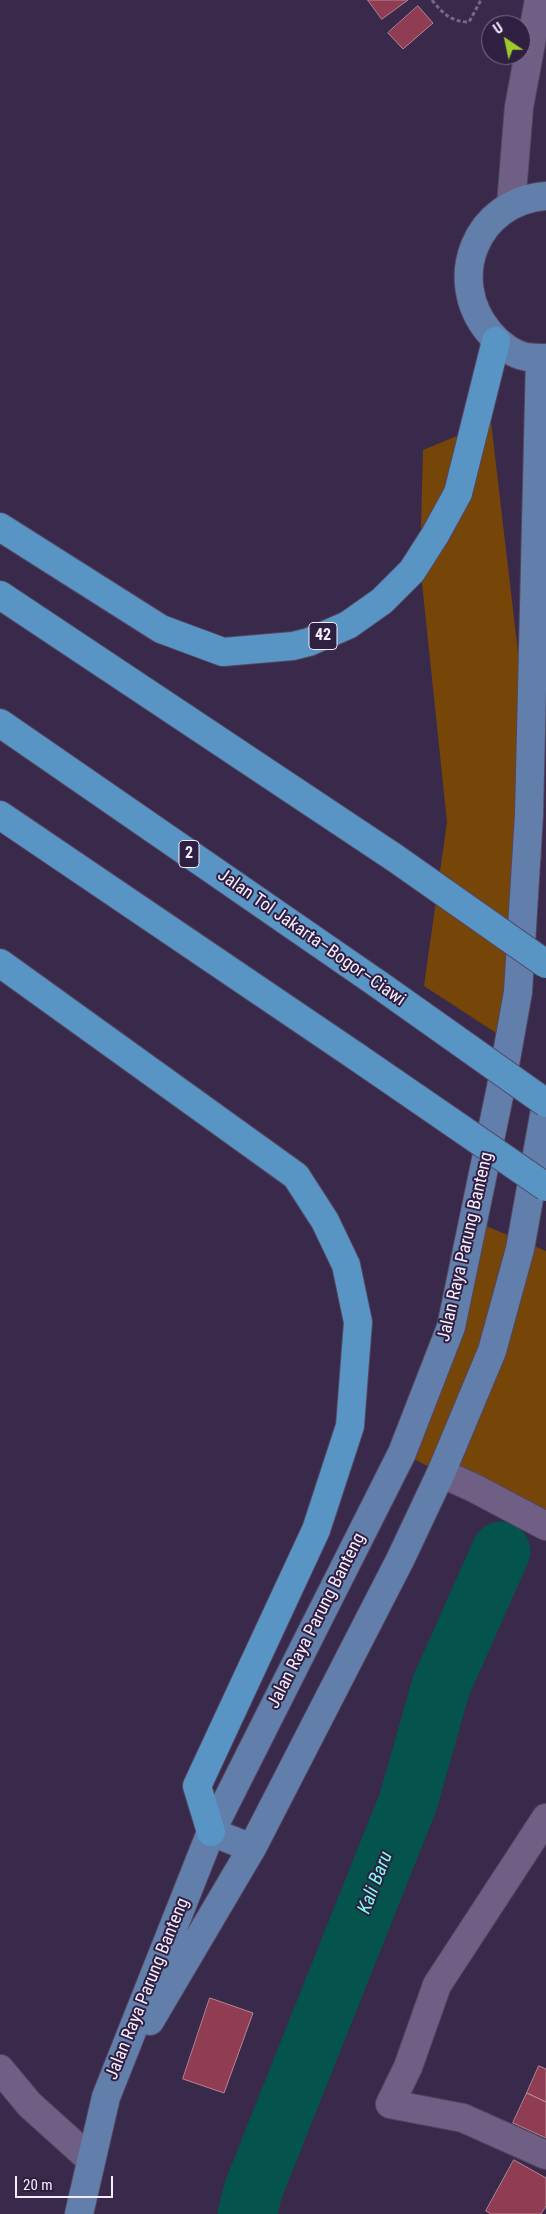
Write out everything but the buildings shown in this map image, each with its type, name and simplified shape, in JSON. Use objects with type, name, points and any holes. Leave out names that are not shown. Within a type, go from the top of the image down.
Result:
[{"type":"highway","name":"42","points":[[0,527],[161,629],[223,652],[293,646],[309,642],[348,625],[382,601],[412,571],[435,535],[458,493],[496,340]]},
{"type":"highway","points":[[0,595],[395,858],[546,964]]},
{"type":"highway","name":"Jalan Tol Jakarta–Bogor–Ciawi","points":[[0,723],[378,984],[546,1104]]},
{"type":"highway","points":[[0,815],[546,1187]]},
{"type":"highway","points":[[0,963],[296,1176],[325,1221],[346,1265],[358,1322],[350,1426],[316,1530],[196,1786],[210,1832]]},
{"type":"main road","points":[[543,358],[526,357],[496,340],[479,320],[469,295],[468,269],[475,243],[490,221],[511,205],[532,197],[546,196]]},
{"type":"main road","name":"Jalan Raya Parung Banteng","points":[[79,2214],[106,2097],[210,1832],[402,1453],[451,1327],[501,1087],[518,992],[530,816],[543,358]]},
{"type":"main road","name":"Jalan Raya Parung Banteng","points":[[106,2097],[252,1848],[400,1560],[441,1473],[492,1351],[520,1249],[546,1104]]},
{"type":"main road","points":[[210,1832],[252,1848]]},
{"type":"street","points":[[511,205],[519,107],[539,0]]},
{"type":"street","points":[[441,1473],[546,1526]]},
{"type":"street","points":[[546,1818],[437,1985],[408,2067],[390,2104],[463,2118],[546,2155]]},
{"type":"street","points":[[0,2069],[29,2104],[91,2160]]},
{"type":"path","points":[[432,0],[439,10],[457,22],[470,22],[481,0]]},
{"type":"shaded area","points":[[491,422],[542,857],[504,1038],[424,986],[447,822],[420,564],[423,450]]},
{"type":"shaded area","points":[[474,1221],[546,1251],[546,1526],[402,1453]]},
{"type":"waterway","name":"Kali Baru","points":[[247,2214],[254,2188],[408,1802],[441,1686],[501,1551]]}]
